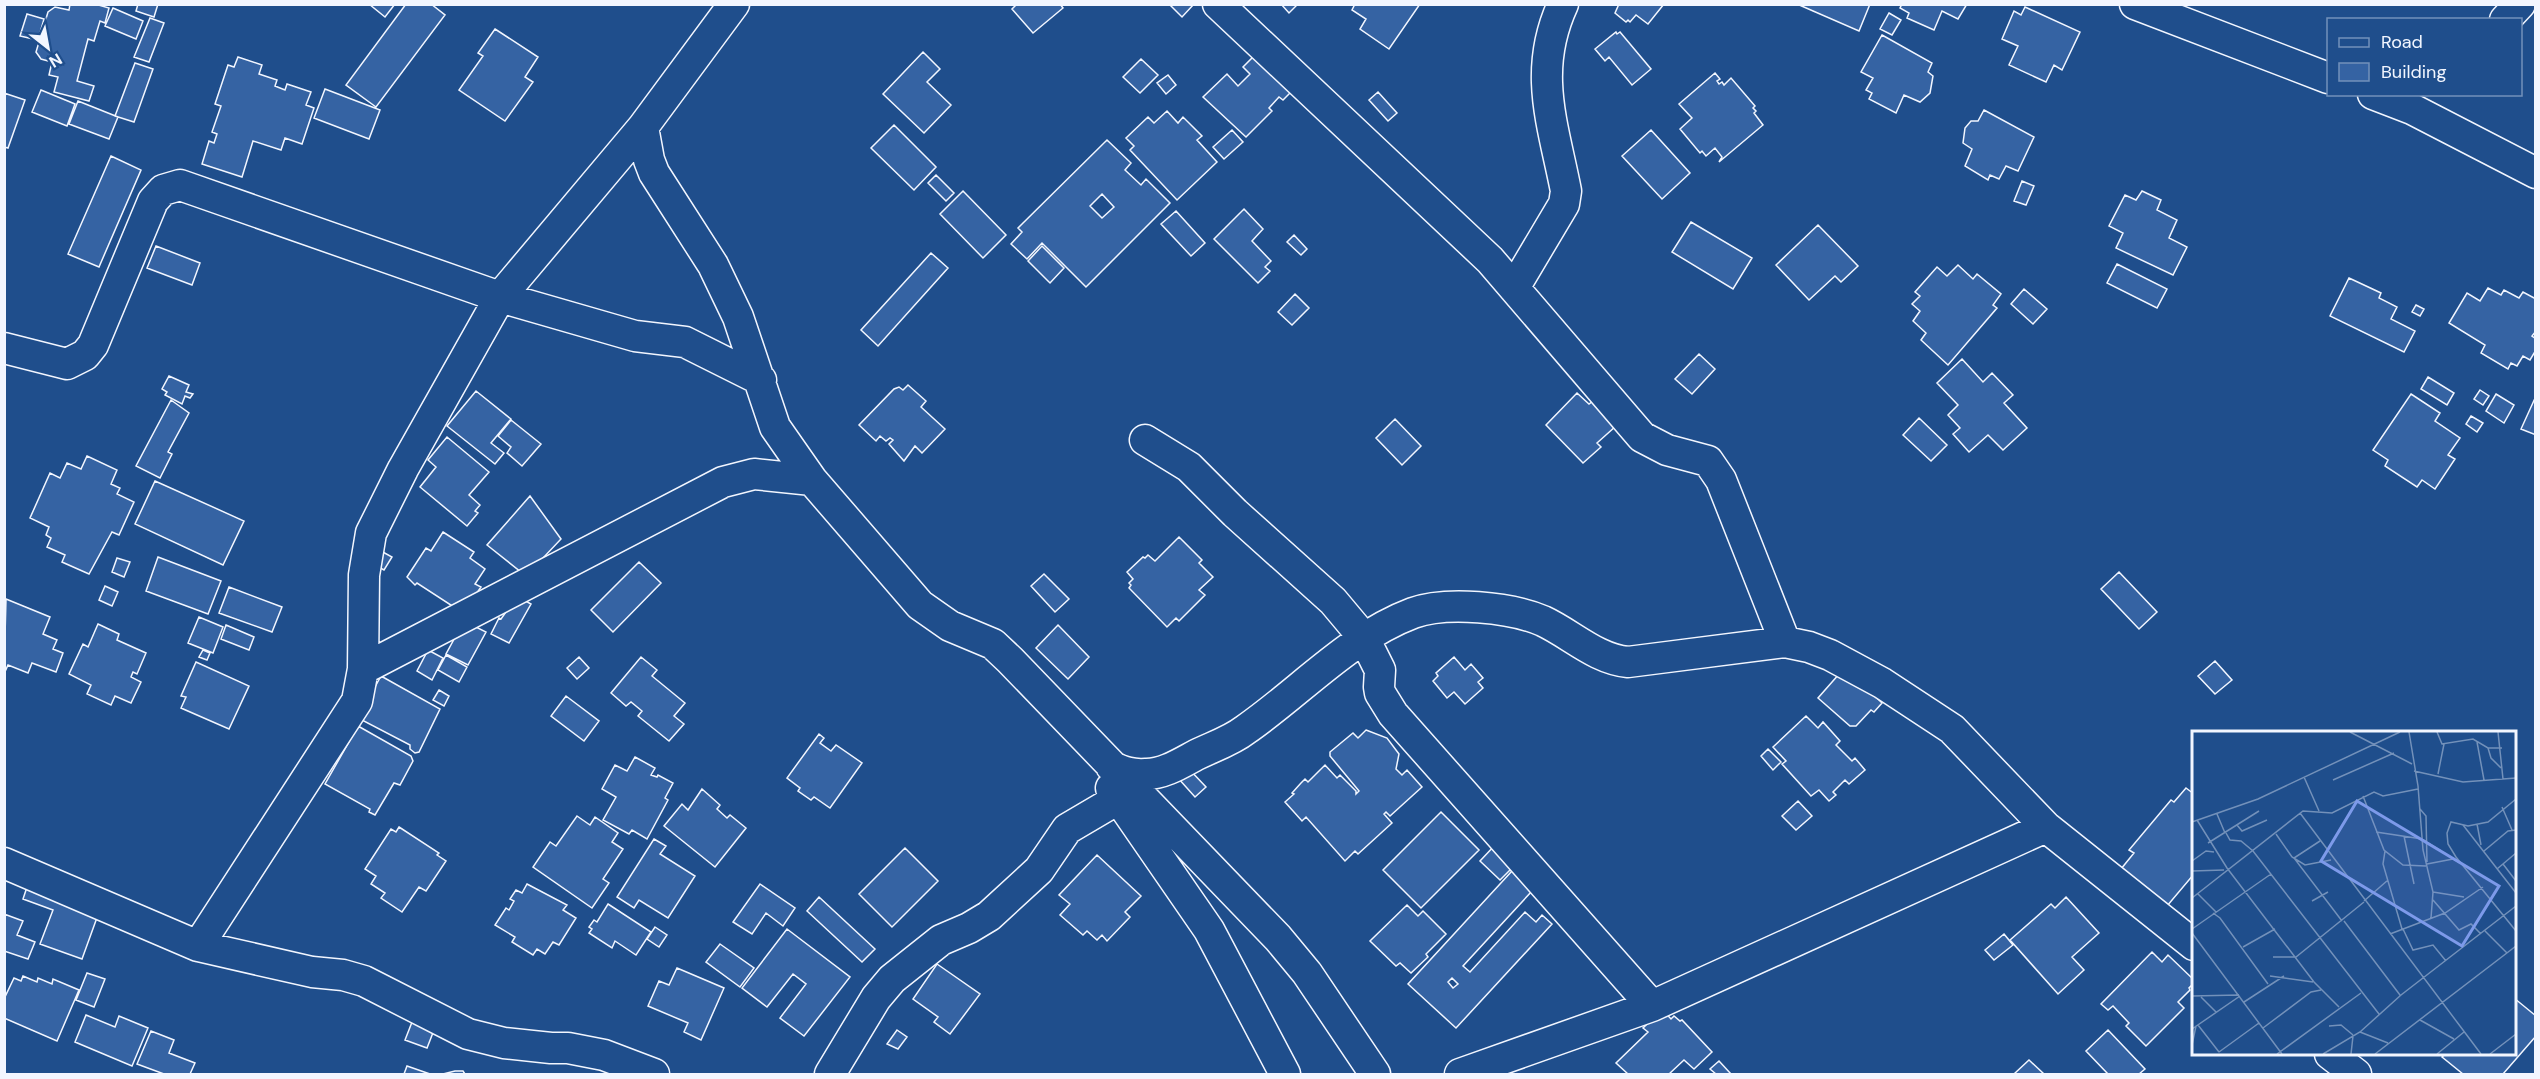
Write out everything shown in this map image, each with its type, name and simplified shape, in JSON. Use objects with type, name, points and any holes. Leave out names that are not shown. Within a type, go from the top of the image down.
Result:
[{"type":"street","points":[[198,946],[357,700],[363,669],[364,575],[371,533],[403,469],[500,297],[643,127],[734,4]]},
{"type":"street","points":[[1218,4],[1482,252],[1642,437],[1667,450],[1708,461],[1716,471],[1785,642]]},
{"type":"street","points":[[1514,288],[1564,204],[1566,191],[1548,111],[1546,63],[1563,4]]},
{"type":"street","points":[[2135,4],[2327,78]]},
{"type":"street","points":[[2507,18],[2520,4]]},
{"type":"street","points":[[2384,96],[2419,102],[2535,173]]},
{"type":"street","points":[[643,127],[649,160],[654,173],[713,265],[738,317],[775,427],[812,480],[920,605],[950,627],[993,644],[1293,955],[1375,1074]]},
{"type":"street","points":[[4,348],[67,364],[85,355],[93,345],[153,201],[163,190],[180,185],[500,297],[635,336],[685,342],[761,380]]},
{"type":"street","points":[[1145,440],[1189,467],[1235,513],[1323,590],[1364,638],[1380,670],[1378,687],[1380,693],[1392,714],[1652,1006]]},
{"type":"street","points":[[363,669],[723,482],[754,474],[812,480]]},
{"type":"street","points":[[1111,766],[1127,774],[1157,772],[1243,732],[1364,638],[1412,613],[1432,608],[1479,607],[1542,621],[1590,649],[1617,661],[1628,662],[1785,642],[1809,647],[1830,655],[1882,683],[1952,729],[2046,827],[2192,944]]},
{"type":"street","points":[[1052,703],[1194,906],[1217,943],[1285,1074]]},
{"type":"street","points":[[830,1074],[876,998],[892,979],[934,944],[989,916],[1039,870],[1067,829],[1118,799]]},
{"type":"street","points":[[1460,1074],[1652,1006],[2046,827]]},
{"type":"street","points":[[4,863],[198,946],[312,972],[343,975],[364,981],[468,1034],[504,1043],[568,1048],[604,1055],[654,1074]]},
{"type":"street","points":[[2332,1055],[2356,1074]]},
{"type":"building","points":[[70,4],[95,4],[109,8],[105,23],[100,21],[94,41],[88,39],[77,81],[94,86],[89,101],[54,92],[58,77],[49,75],[52,62],[41,59],[36,52],[48,12],[55,7],[69,10]]},
{"type":"building","points":[[138,4],[158,4],[154,17],[136,11]]},
{"type":"building","points":[[369,4],[395,4],[385,17]]},
{"type":"building","points":[[406,4],[431,4],[445,15],[376,107],[346,85]]},
{"type":"building","points":[[1017,4],[1060,4],[1063,8],[1033,33],[1012,9]]},
{"type":"building","points":[[1169,4],[1194,4],[1182,17]]},
{"type":"building","points":[[1281,4],[1297,4],[1297,5],[1289,13]]},
{"type":"building","points":[[1355,4],[1420,4],[1389,49],[1360,29],[1366,19],[1352,10]]},
{"type":"building","points":[[1619,4],[1664,4],[1648,24],[1636,15],[1630,22],[1628,20],[1626,22],[1615,13]]},
{"type":"building","points":[[1797,4],[1870,4],[1859,31]]},
{"type":"building","points":[[1902,4],[1967,4],[1958,19],[1942,11],[1934,30],[1907,18],[1909,13],[1900,8]]},
{"type":"building","points":[[2025,7],[2080,32],[2062,70],[2054,65],[2046,82],[2009,65],[2018,46],[2002,39],[2014,11],[2021,15]]},
{"type":"building","points":[[113,8],[143,21],[136,39],[105,26]]},
{"type":"building","points":[[1889,13],[1901,20],[1892,35],[1880,29]]},
{"type":"building","points":[[27,14],[44,19],[38,40],[20,36]]},
{"type":"building","points":[[150,18],[164,23],[149,62],[134,57]]},
{"type":"building","points":[[495,29],[538,57],[525,77],[533,82],[505,121],[459,90],[483,56],[478,53]]},
{"type":"building","points":[[1616,32],[1617,34],[1620,32],[1651,69],[1632,85],[1609,57],[1605,61],[1595,49]]},
{"type":"building","points":[[1882,35],[1932,63],[1928,72],[1933,76],[1930,93],[1920,102],[1904,95],[1896,113],[1869,99],[1872,93],[1866,90],[1873,78],[1861,72]]},
{"type":"building","points":[[1261,49],[1291,92],[1283,100],[1279,97],[1269,108],[1272,111],[1246,137],[1203,97],[1227,74],[1238,86],[1250,74],[1243,67]]},
{"type":"building","points":[[923,52],[940,69],[927,82],[951,105],[924,133],[883,94]]},
{"type":"building","points":[[238,57],[262,65],[259,74],[277,80],[275,86],[285,90],[287,84],[311,92],[306,105],[314,108],[302,144],[285,138],[281,150],[253,141],[242,177],[202,164],[209,141],[214,143],[217,134],[212,132],[221,106],[215,104],[228,65],[234,67]]},
{"type":"building","points":[[1141,59],[1158,75],[1140,93],[1123,77]]},
{"type":"building","points":[[135,63],[153,69],[134,122],[115,116]]},
{"type":"building","points":[[1715,73],[1720,79],[1717,81],[1719,84],[1722,82],[1724,85],[1731,78],[1755,106],[1754,113],[1763,125],[1719,162],[1722,157],[1715,148],[1706,156],[1702,151],[1700,153],[1680,129],[1692,118],[1679,104]]},
{"type":"building","points":[[1168,75],[1176,85],[1166,94],[1157,83]]},
{"type":"building","points":[[325,89],[380,110],[369,139],[314,118]]},
{"type":"building","points":[[41,90],[75,104],[67,126],[32,112]]},
{"type":"building","points":[[1378,92],[1397,113],[1388,121],[1369,100]]},
{"type":"building","points":[[4,93],[25,100],[8,148],[4,147]]},
{"type":"building","points":[[78,101],[118,117],[109,139],[69,124]]},
{"type":"building","points":[[1984,110],[2034,137],[2018,171],[2006,166],[1999,179],[1990,175],[1988,180],[1965,166],[1972,149],[1963,143],[1965,128],[1971,121],[1978,121]]},
{"type":"building","points":[[1167,111],[1178,123],[1183,117],[1202,136],[1197,140],[1217,162],[1177,200],[1130,150],[1134,146],[1126,138],[1148,117],[1154,123]]},
{"type":"building","points":[[894,125],[936,167],[914,190],[871,148]]},
{"type":"building","points":[[1232,130],[1243,142],[1224,159],[1213,147]]},
{"type":"building","points":[[1651,130],[1690,173],[1662,199],[1622,156]]},
{"type":"building","points":[[1107,140],[1131,163],[1125,170],[1141,185],[1146,179],[1170,203],[1086,287],[1042,243],[1027,259],[1011,244],[1022,232],[1018,228]],"holes":[[[1102,194],[1114,207],[1102,218],[1090,206]]]},
{"type":"building","points":[[111,156],[141,170],[99,267],[68,254]]},
{"type":"building","points":[[936,175],[954,193],[946,201],[928,183]]},
{"type":"building","points":[[2022,181],[2034,186],[2026,205],[2014,201]]},
{"type":"building","points":[[963,191],[1006,235],[983,258],[940,214]]},
{"type":"building","points":[[2142,191],[2161,200],[2157,210],[2177,220],[2169,238],[2187,247],[2173,275],[2116,248],[2123,233],[2109,226],[2125,195],[2136,200]]},
{"type":"building","points":[[1244,209],[1263,229],[1252,241],[1271,261],[1265,267],[1270,271],[1258,283],[1214,239]]},
{"type":"building","points":[[1176,211],[1205,243],[1191,256],[1161,224]]},
{"type":"building","points":[[1691,222],[1752,258],[1733,289],[1672,252]]},
{"type":"building","points":[[1818,225],[1858,266],[1841,282],[1835,276],[1809,300],[1776,265]]},
{"type":"building","points":[[1294,235],[1307,249],[1301,255],[1287,242]]},
{"type":"building","points":[[156,246],[200,263],[192,285],[147,268]]},
{"type":"building","points":[[1042,246],[1064,268],[1050,283],[1028,261]]},
{"type":"building","points":[[931,253],[948,268],[878,346],[861,330]]},
{"type":"building","points":[[2117,264],[2167,289],[2157,308],[2107,283]]},
{"type":"building","points":[[1958,265],[1973,279],[1977,274],[2001,294],[1993,305],[1997,308],[1948,365],[1921,340],[1926,333],[1913,321],[1920,311],[1912,304],[1920,296],[1915,292],[1937,267],[1947,276]]},
{"type":"building","points":[[2349,278],[2381,293],[2379,298],[2397,307],[2391,319],[2415,331],[2404,352],[2330,316]]},
{"type":"building","points":[[2488,288],[2501,295],[2504,290],[2519,298],[2523,292],[2536,299],[2536,331],[2532,336],[2536,339],[2536,350],[2530,360],[2523,356],[2517,366],[2511,363],[2508,369],[2481,353],[2485,345],[2449,323],[2467,293],[2480,301]]},
{"type":"building","points":[[2024,289],[2047,309],[2033,324],[2011,304]]},
{"type":"building","points":[[1295,294],[1309,308],[1292,325],[1278,312]]},
{"type":"building","points":[[2416,305],[2424,309],[2420,316],[2412,312]]},
{"type":"building","points":[[1699,354],[1715,369],[1692,394],[1675,379]]},
{"type":"building","points":[[1962,359],[1983,382],[1992,373],[2013,395],[2004,403],[2027,428],[2003,450],[1988,435],[1969,452],[1953,434],[1960,428],[1948,415],[1958,405],[1937,383]]},
{"type":"building","points":[[169,376],[189,385],[186,392],[193,394],[190,398],[185,396],[182,404],[165,395],[167,392],[162,389]]},
{"type":"building","points":[[2428,377],[2454,393],[2447,405],[2421,389]]},
{"type":"building","points":[[908,385],[926,401],[921,407],[945,429],[922,453],[915,446],[904,461],[889,444],[893,440],[890,438],[886,441],[880,436],[876,441],[859,425],[894,389],[899,387],[903,390]]},
{"type":"building","points":[[2480,390],[2489,396],[2483,405],[2474,399]]},
{"type":"building","points":[[476,391],[511,419],[491,443],[504,453],[495,464],[447,426]]},
{"type":"building","points":[[1577,393],[1589,404],[1593,401],[1616,426],[1597,443],[1601,447],[1583,463],[1546,425]]},
{"type":"building","points":[[2411,394],[2440,413],[2435,421],[2460,438],[2448,455],[2455,459],[2435,489],[2422,480],[2417,487],[2385,466],[2388,460],[2373,450]]},
{"type":"building","points":[[2496,394],[2514,405],[2504,423],[2486,411]]},
{"type":"building","points":[[2536,396],[2536,435],[2521,429]]},
{"type":"building","points":[[171,400],[189,413],[168,452],[172,454],[160,478],[136,466]]},
{"type":"building","points":[[2471,416],[2483,423],[2477,432],[2466,424]]},
{"type":"building","points":[[1919,418],[1947,445],[1931,461],[1903,435]]},
{"type":"building","points":[[1395,419],[1421,446],[1402,465],[1376,438]]},
{"type":"building","points":[[511,420],[541,444],[522,466],[507,453],[511,447],[498,436]]},
{"type":"building","points":[[447,437],[489,472],[469,495],[480,505],[475,511],[478,513],[467,526],[420,487],[436,467],[428,460]]},
{"type":"building","points":[[87,456],[117,470],[111,484],[120,488],[117,494],[134,502],[119,535],[112,532],[89,574],[62,562],[65,555],[47,547],[51,538],[46,535],[49,527],[30,518],[50,473],[60,478],[67,463],[81,469]]},
{"type":"building","points":[[155,481],[244,521],[223,565],[135,524]]},
{"type":"building","points":[[530,496],[561,539],[526,576],[487,545]]},
{"type":"building","points":[[443,532],[474,552],[470,558],[485,569],[475,584],[481,587],[463,613],[417,583],[415,585],[407,577],[426,548],[431,551]]},
{"type":"building","points":[[1179,537],[1202,560],[1199,563],[1213,577],[1199,590],[1205,595],[1179,621],[1176,618],[1167,627],[1129,588],[1131,585],[1129,583],[1133,579],[1127,572],[1148,555],[1155,561]]},
{"type":"building","points":[[381,551],[392,557],[384,570],[373,564]]},
{"type":"building","points":[[158,557],[221,581],[208,614],[146,591]]},
{"type":"building","points":[[117,558],[130,562],[124,577],[112,572]]},
{"type":"building","points":[[639,562],[661,583],[613,632],[591,610]]},
{"type":"building","points":[[2119,572],[2157,612],[2139,629],[2101,589]]},
{"type":"building","points":[[1044,574],[1069,599],[1055,612],[1031,586]]},
{"type":"building","points":[[105,586],[118,592],[112,606],[99,600]]},
{"type":"building","points":[[229,587],[282,607],[272,632],[219,613]]},
{"type":"building","points":[[517,596],[531,604],[509,643],[491,634],[499,618],[501,619]]},
{"type":"building","points":[[6,599],[50,617],[43,634],[57,640],[53,649],[63,653],[56,672],[32,663],[28,673],[8,665],[4,674]]},
{"type":"building","points":[[199,617],[223,627],[213,653],[188,643]]},
{"type":"building","points":[[464,621],[486,632],[468,665],[446,654]]},
{"type":"building","points":[[98,624],[119,634],[117,640],[146,653],[137,674],[133,672],[131,677],[141,682],[131,703],[115,696],[111,705],[87,694],[91,685],[69,674],[83,644],[88,647]]},
{"type":"building","points":[[226,625],[254,637],[249,650],[221,639]]},
{"type":"building","points":[[1058,625],[1089,657],[1068,679],[1036,648]]},
{"type":"building","points":[[203,650],[210,653],[207,660],[199,657]]},
{"type":"building","points":[[428,650],[443,658],[432,680],[417,671]]},
{"type":"building","points":[[446,655],[467,667],[459,682],[438,670]]},
{"type":"building","points":[[579,657],[589,668],[577,679],[567,668]]},
{"type":"building","points":[[641,657],[657,670],[652,676],[685,703],[674,716],[684,724],[669,741],[638,716],[642,711],[631,702],[626,706],[611,693]]},
{"type":"building","points":[[1454,657],[1465,670],[1471,664],[1483,678],[1478,682],[1483,688],[1465,704],[1454,692],[1447,698],[1433,681],[1438,676],[1436,673]]},
{"type":"building","points":[[2215,661],[2232,680],[2215,694],[2198,676]]},
{"type":"building","points":[[196,662],[249,686],[229,729],[181,708],[186,697],[181,696]]},
{"type":"building","points":[[1847,665],[1882,694],[1878,699],[1882,703],[1874,712],[1871,710],[1856,726],[1850,726],[1818,698]]},
{"type":"building","points":[[381,676],[440,709],[419,752],[415,753],[410,749],[410,745],[358,718]]},
{"type":"building","points":[[439,690],[449,696],[444,706],[433,700]]},
{"type":"building","points":[[566,696],[599,721],[584,741],[551,716]]},
{"type":"building","points":[[1806,716],[1818,728],[1823,722],[1840,741],[1836,745],[1852,761],[1855,758],[1865,770],[1849,784],[1845,780],[1833,792],[1836,795],[1829,801],[1819,790],[1811,796],[1782,764],[1786,761],[1773,747]]},
{"type":"building","points":[[358,726],[411,756],[413,761],[400,785],[394,783],[375,815],[369,812],[370,809],[325,784]]},
{"type":"building","points":[[1366,730],[1387,738],[1399,754],[1396,769],[1402,775],[1407,770],[1422,787],[1390,816],[1386,812],[1384,814],[1392,823],[1358,854],[1355,851],[1345,861],[1306,817],[1302,821],[1285,802],[1305,779],[1308,782],[1325,765],[1337,778],[1340,775],[1356,791],[1356,794],[1359,791],[1330,756],[1330,752],[1353,733],[1358,738]]},
{"type":"building","points":[[819,734],[824,738],[820,743],[831,751],[836,745],[862,763],[830,808],[814,797],[811,800],[798,791],[800,788],[787,778]]},
{"type":"building","points":[[1768,749],[1781,762],[1773,770],[1761,756]]},
{"type":"building","points":[[635,757],[655,768],[651,775],[657,777],[658,775],[673,783],[665,798],[668,800],[647,839],[632,830],[629,834],[603,820],[616,797],[602,789],[615,765],[627,771]]},
{"type":"building","points":[[1188,768],[1206,787],[1195,797],[1178,778]]},
{"type":"building","points":[[2186,788],[2192,792],[2192,876],[2167,906],[2121,869],[2134,853],[2129,850],[2171,800],[2174,802]]},
{"type":"building","points":[[702,789],[720,805],[717,809],[727,818],[730,815],[746,828],[715,867],[664,826],[682,804],[688,810]]},
{"type":"building","points":[[1798,801],[1812,816],[1796,830],[1782,816]]},
{"type":"building","points":[[1441,812],[1479,850],[1421,908],[1383,870]]},
{"type":"building","points":[[577,816],[590,825],[595,817],[618,833],[612,842],[623,849],[603,879],[609,883],[592,908],[533,867],[550,842],[556,846]]},
{"type":"building","points":[[399,827],[439,853],[437,855],[446,861],[426,891],[419,887],[402,912],[381,898],[385,893],[371,884],[376,876],[365,869],[391,829],[396,832]]},
{"type":"building","points":[[654,839],[666,846],[660,854],[695,876],[668,918],[639,900],[634,908],[617,897]]},
{"type":"building","points":[[1496,844],[1517,863],[1500,880],[1480,861]]},
{"type":"building","points":[[905,848],[938,881],[892,927],[859,894]]},
{"type":"building","points":[[1097,855],[1141,896],[1125,912],[1130,917],[1107,941],[1102,935],[1097,940],[1087,931],[1083,935],[1060,915],[1070,904],[1059,895]]},
{"type":"building","points":[[1523,859],[1532,891],[1463,966],[1470,972],[1525,912],[1536,922],[1542,915],[1552,924],[1456,1028],[1408,984]],"holes":[[[1452,978],[1458,984],[1453,988],[1448,982]]]},
{"type":"building","points":[[31,875],[103,901],[82,959],[40,944],[53,910],[23,899]]},
{"type":"building","points":[[527,884],[567,905],[563,910],[576,918],[559,945],[553,942],[545,954],[537,949],[533,955],[512,942],[515,937],[495,925],[506,908],[509,910],[514,901],[510,899],[516,890],[522,893]]},
{"type":"building","points":[[760,884],[795,908],[783,926],[766,913],[752,934],[733,922]]},
{"type":"building","points":[[819,897],[875,949],[862,962],[807,911]]},
{"type":"building","points":[[2066,897],[2099,933],[2072,957],[2084,970],[2058,994],[2010,940],[2051,904],[2055,908]]},
{"type":"building","points":[[608,904],[651,932],[636,955],[615,941],[612,948],[589,933],[592,929],[589,927],[594,920],[597,922]]},
{"type":"building","points":[[1407,905],[1418,916],[1423,911],[1446,934],[1426,954],[1428,957],[1411,973],[1400,963],[1396,966],[1370,941]]},
{"type":"building","points":[[4,914],[23,921],[17,935],[35,942],[28,959],[4,951]]},
{"type":"building","points":[[655,927],[667,935],[659,947],[647,939]]},
{"type":"building","points":[[787,929],[850,977],[804,1036],[780,1018],[806,984],[793,974],[767,1007],[742,988]]},
{"type":"building","points":[[2004,934],[2013,945],[1994,960],[1985,950]]},
{"type":"building","points":[[720,944],[754,968],[740,987],[706,962]]},
{"type":"building","points":[[2152,952],[2162,962],[2168,955],[2192,978],[2190,990],[2178,1002],[2184,1008],[2146,1046],[2126,1026],[2129,1023],[2113,1006],[2108,1010],[2101,1004]]},
{"type":"building","points":[[937,964],[980,994],[950,1034],[934,1022],[938,1017],[913,999]]},
{"type":"building","points":[[677,968],[724,988],[701,1040],[684,1032],[688,1023],[648,1006],[659,981],[669,985]]},
{"type":"building","points":[[87,973],[105,979],[94,1007],[76,1000]]},
{"type":"building","points":[[23,976],[37,982],[38,978],[52,984],[53,979],[79,990],[57,1041],[4,1018],[4,999],[14,978],[21,981]]},
{"type":"building","points":[[2516,1000],[2536,1016],[2536,1036],[2503,1074],[2463,1074],[2442,1057],[2444,1055],[2516,1055]]},
{"type":"building","points":[[1662,1009],[1671,1019],[1674,1016],[1682,1020],[1712,1052],[1694,1069],[1684,1060],[1669,1074],[1628,1074],[1616,1063],[1648,1032],[1643,1028]]},
{"type":"building","points":[[86,1015],[115,1027],[119,1016],[148,1028],[132,1066],[75,1042]]},
{"type":"building","points":[[414,1017],[436,1025],[427,1048],[405,1040]]},
{"type":"building","points":[[897,1030],[907,1037],[898,1049],[887,1044]]},
{"type":"building","points":[[2108,1030],[2145,1069],[2139,1074],[2108,1074],[2086,1051]]},
{"type":"building","points":[[151,1031],[174,1040],[169,1053],[195,1063],[190,1074],[164,1074],[137,1064]]},
{"type":"building","points":[[2029,1060],[2044,1074],[2014,1074]]},
{"type":"building","points":[[1719,1061],[1731,1074],[1716,1074],[1710,1069]]},
{"type":"building","points":[[407,1066],[430,1074],[404,1074]]},
{"type":"building","points":[[463,1071],[465,1074],[443,1074]]}]
